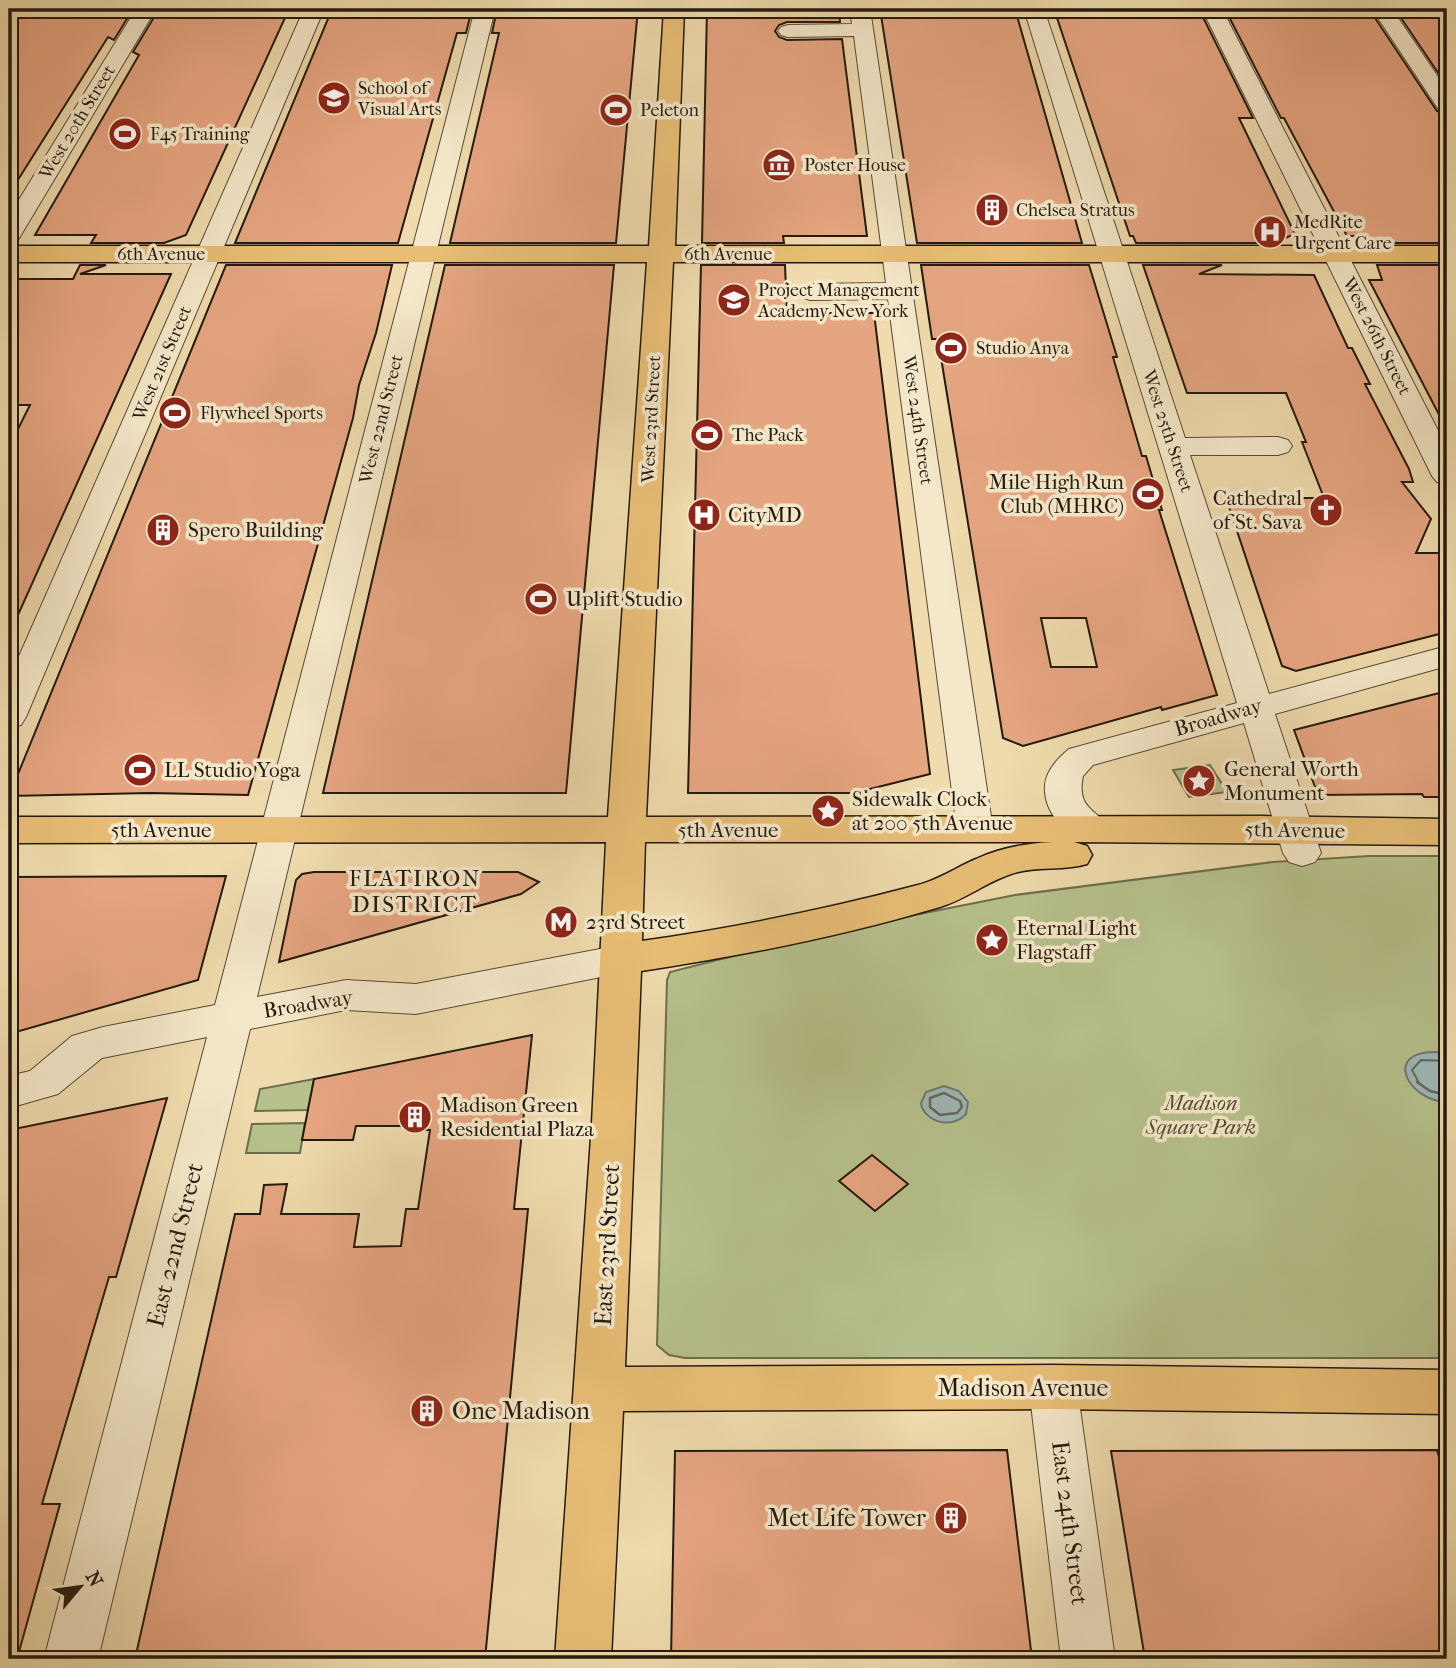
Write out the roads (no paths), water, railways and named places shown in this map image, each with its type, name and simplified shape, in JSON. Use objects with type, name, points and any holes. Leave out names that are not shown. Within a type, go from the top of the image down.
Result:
[{"type":"main road","name":"West 23rd Street","points":[[626,830],[666,204],[665,175],[674,9]]},
{"type":"main road","name":"6th Avenue","points":[[9,254],[1447,254]]},
{"type":"main road","name":"5th Avenue","points":[[9,830],[1093,831],[1298,841],[1447,832]]},
{"type":"main road","name":"East 23rd Street","points":[[583,1659],[626,830]]},
{"type":"main road","points":[[621,959],[683,951],[877,909],[945,891],[998,865],[1029,856],[1298,841],[1410,849],[1447,844]]},
{"type":"main road","name":"Madison Avenue","points":[[599,1389],[1053,1387],[1447,1392]]},
{"type":"street","name":"West 20th Street","points":[[9,235],[146,9]]},
{"type":"street","name":"West 21st Street","points":[[9,717],[314,9]]},
{"type":"street","name":"West 22nd Street","points":[[279,830],[485,9]]},
{"type":"street","name":"West 25th Street","points":[[1034,9],[1298,841]]},
{"type":"street","name":"West 26th Street","points":[[1212,9],[1294,193],[1336,254],[1447,476]]},
{"type":"street","points":[[1382,9],[1447,105]]},
{"type":"street","points":[[788,28],[862,21]]},
{"type":"street","name":"West 24th Street","points":[[862,21],[975,831]]},
{"type":"street","points":[[810,292],[899,291]]},
{"type":"street","points":[[1173,447],[1278,446]]},
{"type":"street","name":"Broadway","points":[[1093,831],[1072,817],[1064,798],[1064,778],[1075,761],[1096,751],[1255,706],[1447,656]]},
{"type":"street","name":"East 22nd Street","points":[[71,1659],[279,830]]},
{"type":"street","name":"Broadway","points":[[9,1092],[43,1083],[87,1047],[346,995],[416,999],[621,959]]},
{"type":"street","name":"East 24th Street","points":[[1053,1387],[1088,1659]]},
{"type":"water","points":[[1436,1052],[1447,1055],[1447,1102],[1433,1100],[1421,1094],[1412,1085],[1405,1067],[1409,1059],[1419,1054]]},
{"type":"water","points":[[944,1086],[959,1091],[968,1102],[966,1114],[955,1121],[936,1121],[922,1108],[921,1103],[926,1092]]},
{"type":"place","name":"School of Visual Arts","points":[[334,98]]},
{"type":"place","name":"Peleton","points":[[616,110]]},
{"type":"place","name":"F45 Training","points":[[125,134]]},
{"type":"place","name":"Poster House","points":[[779,165]]},
{"type":"place","name":"Chelsea Stratus","points":[[992,210]]},
{"type":"place","name":"MedRite Urgent Care","points":[[1270,232]]},
{"type":"place","name":"Project Management Academy New York","points":[[734,300]]},
{"type":"place","name":"Studio Anya","points":[[951,348]]},
{"type":"place","name":"Flywheel Sports","points":[[175,413]]},
{"type":"place","name":"The Pack","points":[[707,435]]},
{"type":"place","name":"Mile High Run Club (MHRC)","points":[[1148,494]]},
{"type":"place","name":"Cathedral of St. Sava","points":[[1326,510]]},
{"type":"place","name":"CityMD","points":[[704,515]]},
{"type":"place","name":"Spero Building","points":[[163,530]]},
{"type":"place","name":"Uplift Studio","points":[[541,599]]},
{"type":"place","name":"LL Studio Yoga","points":[[140,770]]},
{"type":"place","name":"General Worth Monument","points":[[1199,781]]},
{"type":"place","name":"Sidewalk Clock at 200 5th Avenue","points":[[828,811]]},
{"type":"place","name":"23rd Street","points":[[561,922]]},
{"type":"place","name":"Eternal Light Flagstaff","points":[[992,940]]},
{"type":"place","name":"Madison Green Residential Plaza","points":[[415,1117]]},
{"type":"place","name":"One Madison","points":[[427,1411]]},
{"type":"place","name":"Met Life Tower","points":[[951,1518]]},
{"type":"district","name":"FLATIRON DISTRICT","points":[[415,891]]},
{"type":"park label","name":"Madison Square Park","points":[[1201,1115]]}]
